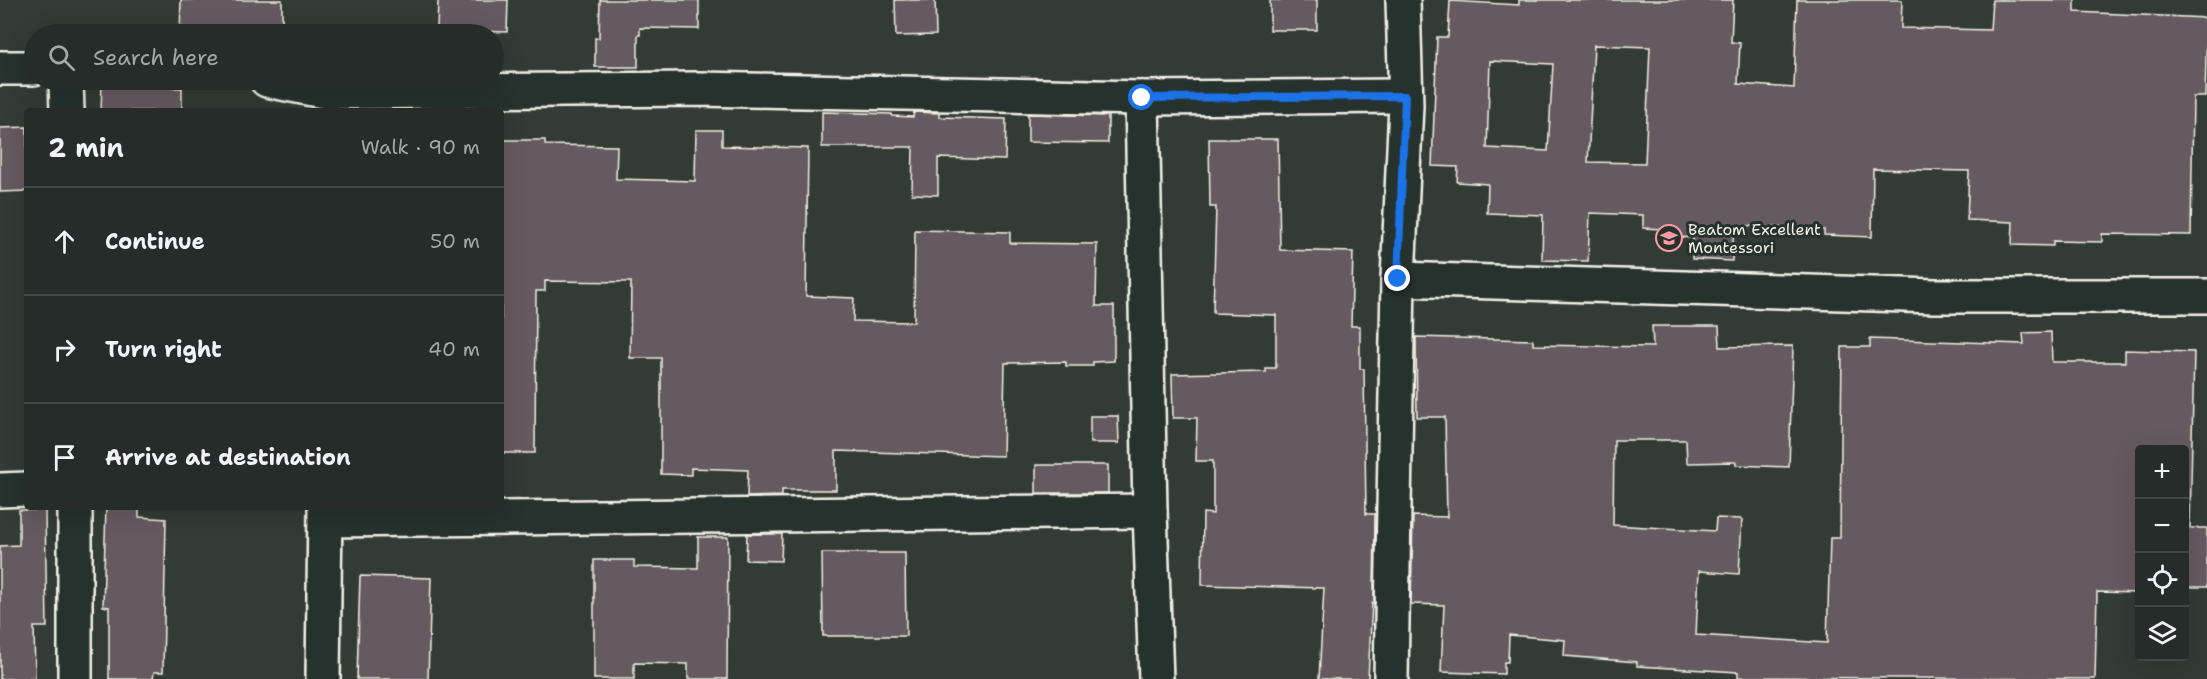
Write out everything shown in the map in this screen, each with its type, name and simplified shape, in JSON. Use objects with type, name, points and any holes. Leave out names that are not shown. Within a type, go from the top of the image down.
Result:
[{"type":"street","points":[[1391,679],[1398,279],[1405,96],[1403,0]]},
{"type":"street","points":[[0,68],[24,68]]},
{"type":"street","points":[[294,90],[327,102],[700,89],[1142,98],[1405,96]]},
{"type":"street","points":[[66,90],[67,108]]},
{"type":"street","points":[[1142,98],[1150,511],[1156,679]]},
{"type":"street","points":[[1398,279],[1935,296],[2207,296]]},
{"type":"street","points":[[0,490],[24,489]]},
{"type":"street","points":[[75,510],[75,679]]},
{"type":"street","points":[[324,679],[325,514],[1150,511]]},
{"type":"building","points":[[181,0],[282,0],[282,24],[180,24]]},
{"type":"building","points":[[438,0],[508,0],[507,32],[504,32],[504,24],[437,24]]},
{"type":"building","points":[[600,0],[699,0],[699,29],[640,28],[638,67],[595,67],[595,38],[599,38]]},
{"type":"building","points":[[895,0],[935,0],[936,35],[896,36]]},
{"type":"building","points":[[1270,0],[1317,0],[1317,30],[1270,30]]},
{"type":"building","points":[[1519,0],[1733,0],[1731,42],[1740,43],[1738,84],[1794,88],[1797,0],[1902,0],[1901,28],[1990,30],[1992,0],[2075,0],[2075,12],[2207,18],[2205,97],[2193,97],[2191,235],[2102,234],[2102,242],[2053,241],[2053,246],[2012,245],[2013,222],[1967,220],[1969,171],[1873,169],[1872,237],[1824,235],[1824,230],[1734,225],[1732,261],[1692,259],[1693,238],[1664,236],[1665,229],[1643,228],[1643,215],[1590,213],[1588,261],[1542,260],[1543,215],[1487,213],[1488,184],[1457,182],[1458,167],[1432,166],[1437,37],[1448,37],[1450,1],[1519,5]],"holes":[[[1594,45],[1650,47],[1645,163],[1588,162]],[[1490,61],[1553,64],[1548,151],[1487,148]]]},
{"type":"building","points":[[102,90],[182,90],[182,108],[101,108]]},
{"type":"building","points":[[822,112],[892,114],[892,116],[913,117],[914,112],[939,113],[939,117],[1006,119],[1005,160],[938,158],[938,195],[912,194],[913,147],[822,147]]},
{"type":"building","points":[[1028,114],[1108,116],[1108,143],[1028,142]]},
{"type":"building","points":[[24,127],[24,191],[0,192],[0,128]]},
{"type":"building","points":[[696,130],[722,130],[722,146],[808,148],[806,296],[854,298],[853,321],[914,322],[915,230],[1010,232],[1010,243],[1097,244],[1096,306],[1114,306],[1114,361],[1093,362],[1093,366],[1066,366],[1066,362],[1005,363],[1003,456],[836,451],[836,490],[782,490],[782,496],[747,497],[748,470],[691,468],[691,475],[661,474],[661,358],[630,358],[631,282],[545,281],[545,291],[536,291],[535,453],[504,453],[504,140],[545,140],[545,145],[617,146],[616,179],[695,181]]},
{"type":"building","points":[[1209,139],[1278,139],[1280,250],[1353,252],[1351,326],[1360,326],[1360,369],[1364,369],[1366,514],[1375,514],[1374,603],[1372,603],[1368,679],[1319,679],[1324,588],[1202,585],[1203,513],[1213,514],[1213,461],[1196,461],[1197,418],[1173,418],[1172,374],[1266,372],[1266,368],[1276,368],[1276,315],[1213,313],[1216,207],[1210,207]]},
{"type":"building","points":[[1652,326],[1719,326],[1720,347],[1793,346],[1789,467],[1736,465],[1736,462],[1687,463],[1686,440],[1614,440],[1613,525],[1715,531],[1716,518],[1742,519],[1739,574],[1699,571],[1696,635],[1827,643],[1830,538],[1840,538],[1842,347],[1870,347],[1870,339],[2024,344],[2023,333],[2051,332],[2052,362],[2125,362],[2125,350],[2194,352],[2190,528],[2207,528],[2207,587],[2189,587],[2189,445],[2135,445],[2135,593],[2097,592],[2095,679],[1738,677],[1738,672],[1637,666],[1637,662],[1564,656],[1565,640],[1509,635],[1508,662],[1504,662],[1504,674],[1441,672],[1444,605],[1411,604],[1413,516],[1447,517],[1445,417],[1417,417],[1416,337],[1533,340],[1533,345],[1653,347]]},
{"type":"building","points":[[1090,416],[1118,416],[1119,443],[1090,443]]},
{"type":"building","points":[[1036,465],[1108,465],[1108,493],[1036,493]]},
{"type":"building","points":[[19,510],[45,510],[47,627],[34,627],[35,679],[0,679],[0,546],[19,545]]},
{"type":"building","points":[[106,510],[139,510],[139,517],[166,519],[163,672],[154,672],[153,679],[109,679],[109,607],[103,606]]},
{"type":"building","points":[[747,534],[782,534],[781,561],[746,560]]},
{"type":"building","points":[[698,537],[728,537],[727,679],[688,679],[688,664],[634,663],[634,679],[594,679],[594,560],[634,560],[634,567],[698,568]]},
{"type":"building","points":[[822,553],[905,553],[906,636],[823,636]]},
{"type":"building","points":[[360,576],[431,578],[428,679],[357,679]]},
{"type":"place","name":"Beatom Excellent Montessori","points":[[1669,238]]},
{"type":"route","points":[[1142,98],[1405,96],[1398,279]]}]
